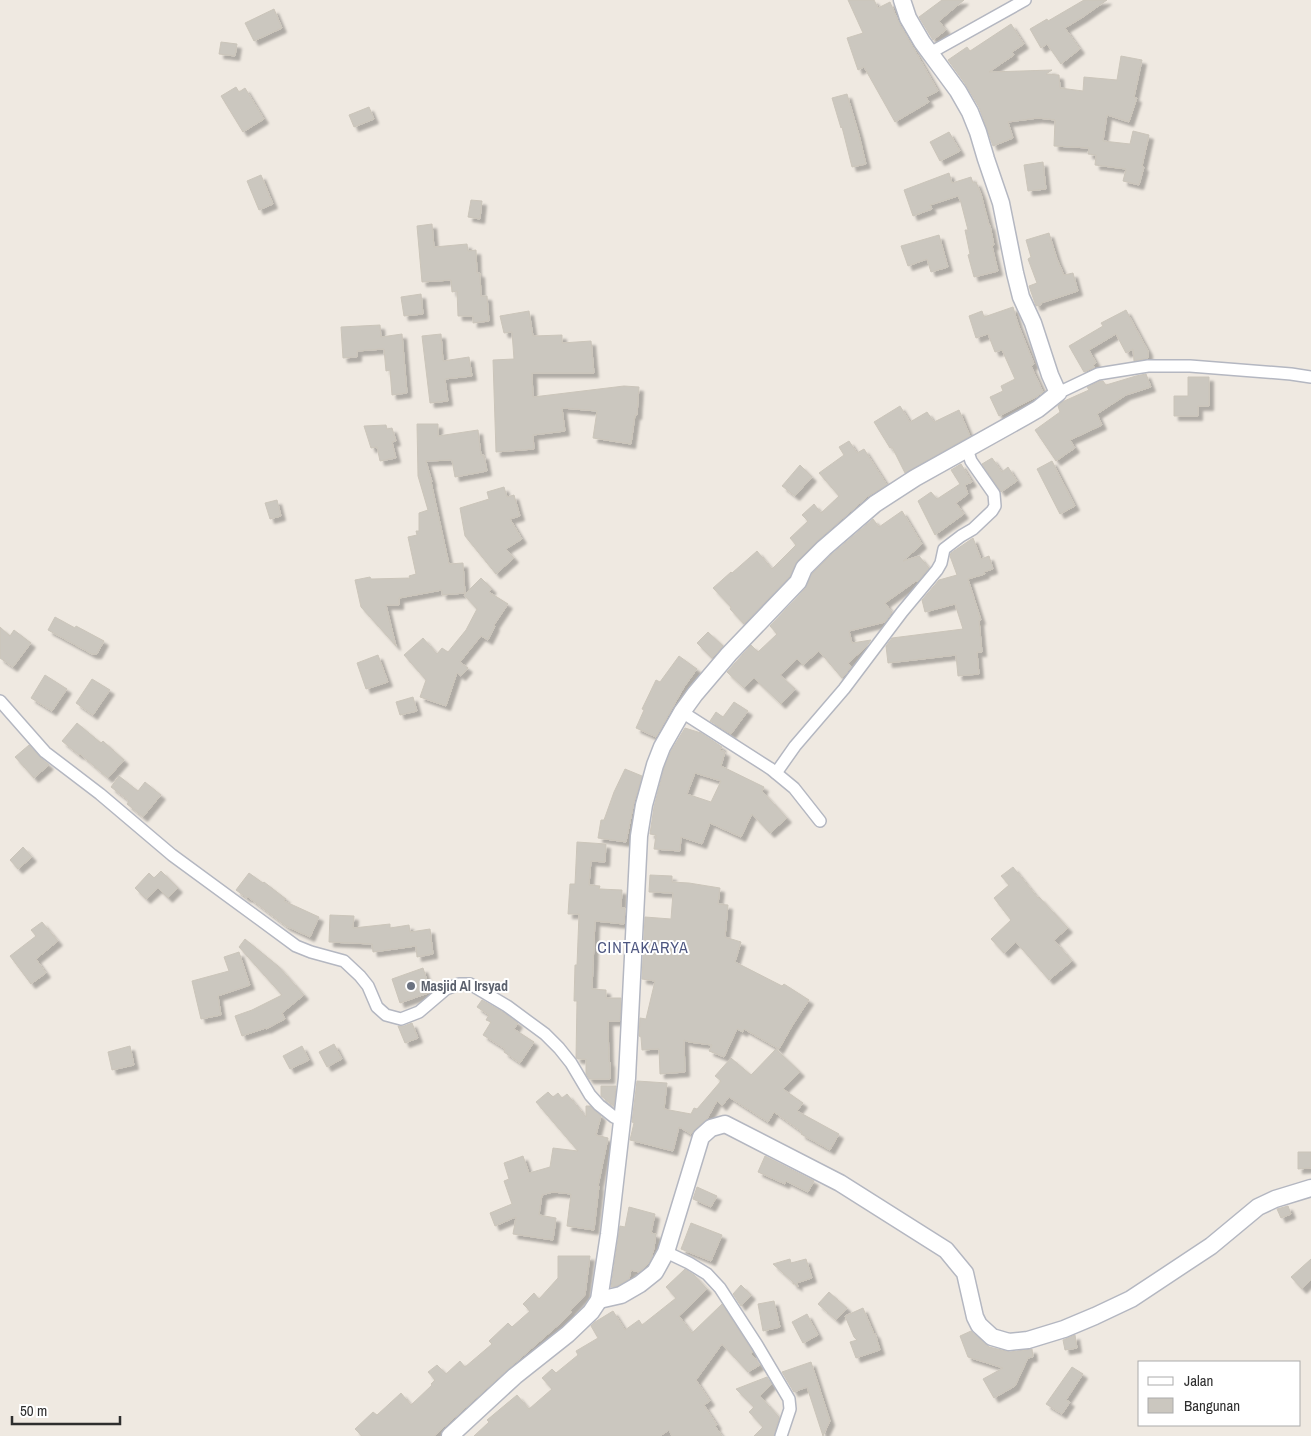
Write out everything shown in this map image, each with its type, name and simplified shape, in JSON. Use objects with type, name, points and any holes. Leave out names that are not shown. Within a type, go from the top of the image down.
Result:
[{"type":"street","points":[[902,0],[908,18],[922,42],[958,91],[970,112],[978,132],[1001,203],[1014,273],[1021,297],[1033,323],[1058,393]]},
{"type":"street","points":[[930,53],[1024,0]]},
{"type":"street","points":[[452,1435],[514,1376],[568,1334],[591,1312],[599,1300],[609,1234],[627,1078],[639,836],[644,805],[662,746],[695,694],[729,654],[798,582],[804,568],[875,504],[915,478],[1032,413],[1058,393],[1098,374],[1148,366],[1200,367],[1311,377]]},
{"type":"street","points":[[776,773],[795,746],[844,689],[902,612],[937,570],[944,549],[973,529],[995,506],[994,494],[971,461],[967,450]]},
{"type":"street","points":[[0,702],[45,752],[100,794],[172,854],[296,946],[344,961],[368,986],[377,1007],[386,1015],[402,1019],[419,1012],[446,988],[459,984],[470,984],[507,1006],[545,1034],[560,1048],[590,1095],[614,1117],[622,1120]]},
{"type":"street","points":[[682,712],[776,773],[794,788],[820,821]]},
{"type":"street","points":[[599,1300],[621,1295],[640,1284],[655,1272],[666,1252],[701,1137],[711,1128],[724,1124],[840,1183],[946,1250],[965,1273],[975,1317],[979,1325],[992,1337],[1009,1342],[1028,1340],[1064,1329],[1131,1298],[1211,1246],[1258,1207],[1275,1199],[1311,1188]]},
{"type":"street","points":[[666,1252],[707,1274],[720,1288],[757,1345],[789,1399],[790,1409],[781,1436]]},
{"type":"building","points":[[848,0],[874,0],[878,8],[890,2],[899,23],[938,91],[926,97],[929,102],[895,122],[864,67],[858,70],[847,38],[863,33]]},
{"type":"building","points":[[942,0],[964,0],[939,21],[946,30],[933,40],[919,17]]},
{"type":"building","points":[[1084,0],[1107,0],[1065,28],[1080,49],[1061,64],[1047,44],[1041,48],[1030,29]]},
{"type":"building","points":[[274,9],[282,28],[254,41],[245,23]]},
{"type":"building","points":[[1011,24],[1024,44],[1012,52],[1014,55],[989,72],[1052,70],[1046,74],[1059,75],[1060,88],[1083,91],[1084,77],[1117,80],[1121,56],[1142,60],[1134,97],[1137,98],[1129,122],[1107,115],[1103,141],[1130,144],[1133,131],[1149,135],[1139,185],[1123,181],[1126,169],[1095,165],[1096,155],[1088,154],[1089,148],[1054,146],[1055,120],[1038,118],[1008,122],[1013,138],[993,146],[979,107],[948,60],[967,47],[970,51]]},
{"type":"building","points":[[221,42],[237,44],[235,56],[219,54]]},
{"type":"building","points":[[236,87],[239,92],[245,88],[264,119],[243,132],[221,96]]},
{"type":"building","points":[[847,94],[866,164],[852,167],[842,127],[832,98]]},
{"type":"building","points":[[369,107],[374,119],[354,127],[349,115]]},
{"type":"building","points":[[949,132],[960,151],[940,161],[930,142]]},
{"type":"building","points":[[1043,162],[1046,189],[1028,191],[1024,165]]},
{"type":"building","points":[[949,173],[952,183],[971,177],[973,183],[976,182],[990,225],[994,245],[992,246],[998,271],[974,277],[968,255],[970,254],[965,230],[968,230],[958,196],[930,205],[932,209],[913,216],[904,190]]},
{"type":"building","points":[[261,175],[273,204],[259,210],[247,181]]},
{"type":"building","points":[[471,200],[482,201],[480,219],[468,217]]},
{"type":"building","points":[[432,224],[434,247],[467,244],[468,251],[476,250],[481,296],[487,296],[489,321],[473,323],[473,316],[458,316],[457,291],[452,292],[451,280],[422,282],[417,226]]},
{"type":"building","points":[[1049,233],[1064,275],[1073,273],[1078,291],[1036,306],[1029,286],[1037,283],[1028,259],[1031,257],[1026,240]]},
{"type":"building","points":[[939,235],[948,267],[931,272],[927,259],[908,266],[901,246]]},
{"type":"building","points":[[421,294],[423,314],[404,316],[401,297]]},
{"type":"building","points":[[1013,307],[1034,364],[1031,366],[1043,392],[999,416],[990,397],[1003,391],[1001,386],[1015,379],[1002,350],[995,352],[988,334],[976,338],[969,316],[982,311],[984,317]]},
{"type":"building","points":[[1126,310],[1148,351],[1148,358],[1134,361],[1133,349],[1126,353],[1116,334],[1089,350],[1096,363],[1093,365],[1095,367],[1084,372],[1069,346],[1103,326],[1101,323]]},
{"type":"building","points":[[529,311],[533,336],[562,335],[562,343],[591,341],[594,373],[532,373],[533,397],[624,386],[639,387],[637,415],[635,415],[631,444],[593,438],[597,411],[562,408],[565,431],[533,435],[534,449],[496,452],[493,360],[514,359],[512,332],[504,333],[500,316]]},
{"type":"building","points":[[380,325],[381,337],[402,334],[407,393],[392,395],[390,370],[386,371],[384,349],[357,351],[357,357],[343,358],[341,327]]},
{"type":"building","points":[[441,334],[443,361],[469,357],[472,376],[445,379],[448,401],[430,403],[422,336]]},
{"type":"building","points":[[1146,374],[1151,387],[1126,395],[1097,414],[1102,425],[1070,440],[1075,448],[1056,461],[1035,430],[1060,412],[1058,406],[1062,402],[1089,390],[1087,387],[1100,381],[1103,381],[1106,385]]},
{"type":"building","points":[[1188,377],[1209,377],[1209,406],[1198,406],[1198,416],[1174,416],[1174,396],[1188,396]]},
{"type":"building","points":[[900,406],[910,422],[927,412],[934,422],[959,410],[970,436],[905,473],[892,447],[890,448],[874,422]]},
{"type":"building","points":[[417,424],[438,424],[438,436],[478,430],[481,455],[484,455],[487,471],[455,477],[452,460],[426,461],[449,564],[463,563],[465,593],[442,595],[442,590],[399,598],[399,605],[386,605],[396,646],[361,607],[355,580],[370,577],[371,579],[410,578],[409,576],[416,574],[408,537],[417,535],[416,531],[419,531],[419,513],[428,510],[418,476]]},
{"type":"building","points":[[386,425],[387,429],[392,428],[396,441],[392,442],[396,458],[380,461],[377,447],[371,448],[364,426]]},
{"type":"building","points":[[849,441],[857,453],[864,449],[887,485],[868,496],[817,541],[797,561],[790,576],[744,624],[713,588],[757,551],[772,569],[796,545],[790,538],[808,521],[802,515],[814,504],[821,513],[839,496],[819,473],[844,455],[839,447]]},
{"type":"building","points":[[992,458],[1002,472],[1008,467],[1017,481],[1001,492],[982,464]]},
{"type":"building","points":[[1052,461],[1075,506],[1060,514],[1037,469]]},
{"type":"building","points":[[961,464],[972,482],[965,485],[968,494],[956,503],[964,514],[935,535],[918,501],[931,492],[937,499],[960,484],[951,470]]},
{"type":"building","points":[[800,465],[812,477],[795,496],[782,486]]},
{"type":"building","points":[[504,487],[507,497],[514,495],[520,516],[510,519],[522,539],[506,549],[514,558],[496,574],[465,536],[460,508],[489,499],[487,492]]},
{"type":"building","points":[[277,500],[281,516],[270,519],[265,503]]},
{"type":"building","points":[[902,511],[922,544],[903,561],[919,556],[929,568],[917,582],[885,603],[892,612],[885,622],[849,631],[852,643],[871,640],[848,663],[851,667],[842,678],[819,651],[803,665],[797,659],[780,675],[795,689],[781,704],[754,678],[744,688],[727,672],[751,645],[758,652],[777,634],[770,626],[805,589],[812,574],[831,555],[873,519],[879,527]]},
{"type":"building","points":[[973,538],[981,559],[989,556],[993,569],[984,572],[985,574],[968,579],[981,620],[979,620],[982,652],[977,652],[979,674],[958,676],[956,655],[888,663],[886,646],[892,638],[963,629],[955,604],[925,612],[922,600],[939,580],[957,575],[950,556],[951,553]]},
{"type":"building","points":[[481,578],[492,589],[489,592],[508,604],[494,625],[488,640],[481,636],[460,662],[468,668],[461,676],[457,673],[446,706],[420,697],[426,680],[404,655],[423,638],[437,654],[442,648],[448,652],[466,630],[477,609],[464,595]]},
{"type":"building","points":[[55,617],[104,641],[97,654],[92,654],[48,630]]},
{"type":"building","points":[[0,627],[10,636],[14,630],[31,643],[13,667],[0,658]]},
{"type":"building","points":[[708,632],[723,646],[712,658],[697,643]]},
{"type":"building","points":[[378,655],[388,682],[366,689],[357,663]]},
{"type":"building","points":[[679,656],[697,669],[684,687],[656,737],[636,728],[644,710],[642,709],[656,680],[660,682]]},
{"type":"building","points":[[45,675],[67,689],[52,711],[31,698]]},
{"type":"building","points":[[92,679],[110,690],[93,715],[76,703]]},
{"type":"building","points":[[413,697],[417,711],[400,715],[396,702]]},
{"type":"building","points":[[734,702],[748,711],[731,734],[710,721],[716,712],[723,717]]},
{"type":"building","points":[[77,723],[101,743],[103,741],[124,760],[108,778],[62,741]]},
{"type":"building","points":[[685,728],[701,733],[722,747],[720,750],[725,752],[721,766],[764,787],[762,791],[787,818],[770,833],[752,814],[741,837],[710,823],[702,844],[681,837],[680,851],[654,849],[656,835],[650,834],[654,807],[664,768],[671,751]],"holes":[[[695,773],[721,781],[711,802],[687,794]]]},
{"type":"building","points":[[29,745],[49,765],[34,778],[15,757]]},
{"type":"building","points":[[625,769],[642,776],[634,802],[626,842],[598,838],[601,820],[604,820]]},
{"type":"building","points":[[119,776],[138,791],[145,782],[161,795],[143,817],[127,804],[129,801],[111,787]]},
{"type":"building","points":[[577,842],[606,844],[605,862],[591,861],[589,885],[600,886],[599,889],[622,890],[621,908],[625,908],[624,924],[595,921],[592,989],[606,990],[606,998],[621,998],[620,1021],[608,1021],[610,1079],[589,1079],[586,1074],[586,1059],[576,1058],[577,1001],[574,1001],[579,914],[568,914],[570,884],[575,884]]},
{"type":"building","points":[[23,847],[32,857],[18,869],[10,860]]},
{"type":"building","points":[[1013,867],[1038,898],[1068,928],[1054,940],[1072,961],[1049,980],[1016,942],[1004,953],[991,939],[1011,920],[994,898],[1009,885],[1001,876]]},
{"type":"building","points":[[161,871],[178,888],[168,898],[158,888],[146,899],[135,888],[149,873],[154,878]]},
{"type":"building","points":[[249,873],[286,899],[284,901],[319,917],[310,937],[286,926],[236,890]]},
{"type":"building","points":[[650,875],[672,876],[672,882],[720,888],[718,904],[728,905],[725,937],[741,942],[735,962],[782,986],[784,984],[809,1000],[779,1049],[744,1029],[743,1032],[737,1029],[724,1057],[709,1051],[712,1045],[684,1040],[685,1072],[660,1074],[659,1049],[642,1050],[641,1037],[639,1036],[640,1018],[646,1019],[655,981],[642,979],[645,917],[671,919],[673,893],[649,892]]},
{"type":"building","points":[[330,915],[354,916],[353,928],[390,924],[390,928],[409,925],[410,932],[430,929],[433,954],[417,957],[416,946],[373,952],[372,944],[329,942]]},
{"type":"building","points":[[42,922],[58,941],[36,959],[46,973],[31,984],[10,956],[36,936],[31,930]]},
{"type":"building","points":[[245,939],[278,966],[304,995],[282,1013],[285,1019],[266,1029],[242,1036],[235,1016],[282,995],[239,947]]},
{"type":"building","points":[[239,952],[250,985],[218,996],[221,1015],[201,1019],[192,981],[229,971],[224,957]]},
{"type":"building","name":"Masjid Al Irsyad","points":[[423,968],[431,992],[400,1003],[392,979]]},
{"type":"building","points":[[482,1000],[518,1023],[514,1029],[534,1042],[520,1063],[504,1052],[505,1049],[483,1035],[491,1022],[486,1020],[489,1015],[477,1007]]},
{"type":"building","points":[[412,1023],[418,1038],[405,1043],[398,1026]]},
{"type":"building","points":[[334,1044],[342,1059],[327,1067],[319,1052]]},
{"type":"building","points":[[130,1046],[134,1065],[112,1070],[108,1052]]},
{"type":"building","points":[[302,1046],[309,1060],[290,1069],[283,1056]]},
{"type":"building","points":[[776,1049],[800,1072],[783,1089],[803,1103],[797,1111],[839,1134],[830,1150],[801,1134],[802,1132],[774,1112],[768,1122],[729,1097],[722,1106],[717,1101],[707,1119],[691,1134],[679,1127],[673,1151],[630,1140],[634,1123],[632,1122],[637,1081],[667,1083],[664,1109],[691,1114],[694,1108],[697,1109],[721,1081],[715,1076],[731,1058],[751,1075]]},
{"type":"building","points":[[601,1086],[616,1086],[614,1106],[601,1096]]},
{"type":"building","points":[[548,1092],[553,1097],[558,1093],[562,1098],[567,1094],[586,1117],[586,1106],[590,1106],[601,1116],[596,1135],[608,1138],[598,1186],[594,1230],[567,1226],[571,1194],[553,1192],[542,1195],[539,1215],[556,1218],[553,1240],[513,1234],[516,1217],[495,1226],[490,1213],[512,1204],[504,1181],[509,1179],[504,1163],[523,1156],[529,1173],[550,1167],[553,1148],[578,1151],[536,1102]]},
{"type":"building","points":[[1298,1152],[1311,1152],[1311,1168],[1298,1169]]},
{"type":"building","points":[[765,1156],[814,1181],[808,1192],[786,1181],[785,1184],[758,1172]]},
{"type":"building","points":[[697,1187],[717,1196],[711,1207],[693,1199]]},
{"type":"building","points":[[1288,1206],[1291,1214],[1281,1218],[1277,1209]]},
{"type":"building","points":[[629,1207],[655,1214],[651,1233],[656,1234],[654,1248],[647,1265],[639,1272],[631,1270],[629,1279],[617,1286],[611,1287],[620,1226],[625,1227]]},
{"type":"building","points":[[691,1223],[722,1235],[711,1261],[681,1249]]},
{"type":"building","points":[[558,1256],[590,1256],[585,1295],[564,1320],[434,1436],[362,1436],[355,1429],[373,1412],[377,1415],[401,1393],[411,1405],[432,1385],[435,1380],[428,1372],[437,1365],[446,1374],[460,1361],[465,1367],[492,1344],[489,1341],[508,1323],[512,1327],[530,1311],[523,1304],[534,1293],[539,1299],[558,1278]]},
{"type":"building","points":[[790,1259],[791,1263],[806,1259],[812,1278],[797,1283],[798,1287],[773,1264]]},
{"type":"building","points":[[1311,1259],[1311,1280],[1302,1289],[1291,1277]]},
{"type":"building","points":[[685,1269],[694,1275],[707,1289],[679,1316],[692,1333],[722,1304],[753,1352],[751,1354],[760,1365],[748,1372],[722,1344],[696,1380],[710,1401],[704,1405],[722,1436],[672,1436],[669,1430],[660,1436],[474,1436],[489,1422],[487,1420],[517,1395],[529,1409],[552,1389],[542,1378],[552,1369],[556,1373],[578,1355],[576,1351],[598,1338],[591,1326],[595,1322],[613,1311],[625,1330],[639,1320],[642,1325],[676,1298],[666,1287]]},
{"type":"building","points":[[741,1285],[751,1295],[741,1306],[733,1294]]},
{"type":"building","points":[[829,1292],[847,1308],[836,1320],[818,1304]]},
{"type":"building","points":[[774,1301],[780,1327],[763,1331],[758,1304]]},
{"type":"building","points":[[863,1308],[875,1333],[880,1350],[856,1358],[850,1342],[857,1340],[845,1316]]},
{"type":"building","points":[[807,1314],[818,1335],[803,1343],[792,1322]]},
{"type":"building","points":[[971,1331],[989,1347],[1010,1352],[1032,1349],[1033,1357],[1028,1358],[1015,1386],[994,1398],[983,1379],[1003,1368],[968,1357],[960,1336]]},
{"type":"building","points":[[1075,1335],[1077,1348],[1065,1350],[1063,1340]]},
{"type":"building","points":[[811,1362],[830,1421],[823,1436],[807,1387],[794,1392],[782,1372]]},
{"type":"building","points":[[1072,1367],[1083,1374],[1066,1400],[1070,1402],[1062,1414],[1046,1404]]},
{"type":"building","points":[[767,1377],[772,1384],[760,1396],[779,1417],[774,1436],[754,1436],[763,1427],[749,1412],[754,1407],[736,1389]]},
{"type":"place","name":"Masjid Al Irsyad","points":[[411,986]]},
{"type":"district","name":"CINTAKARYA","points":[[643,947]]}]
